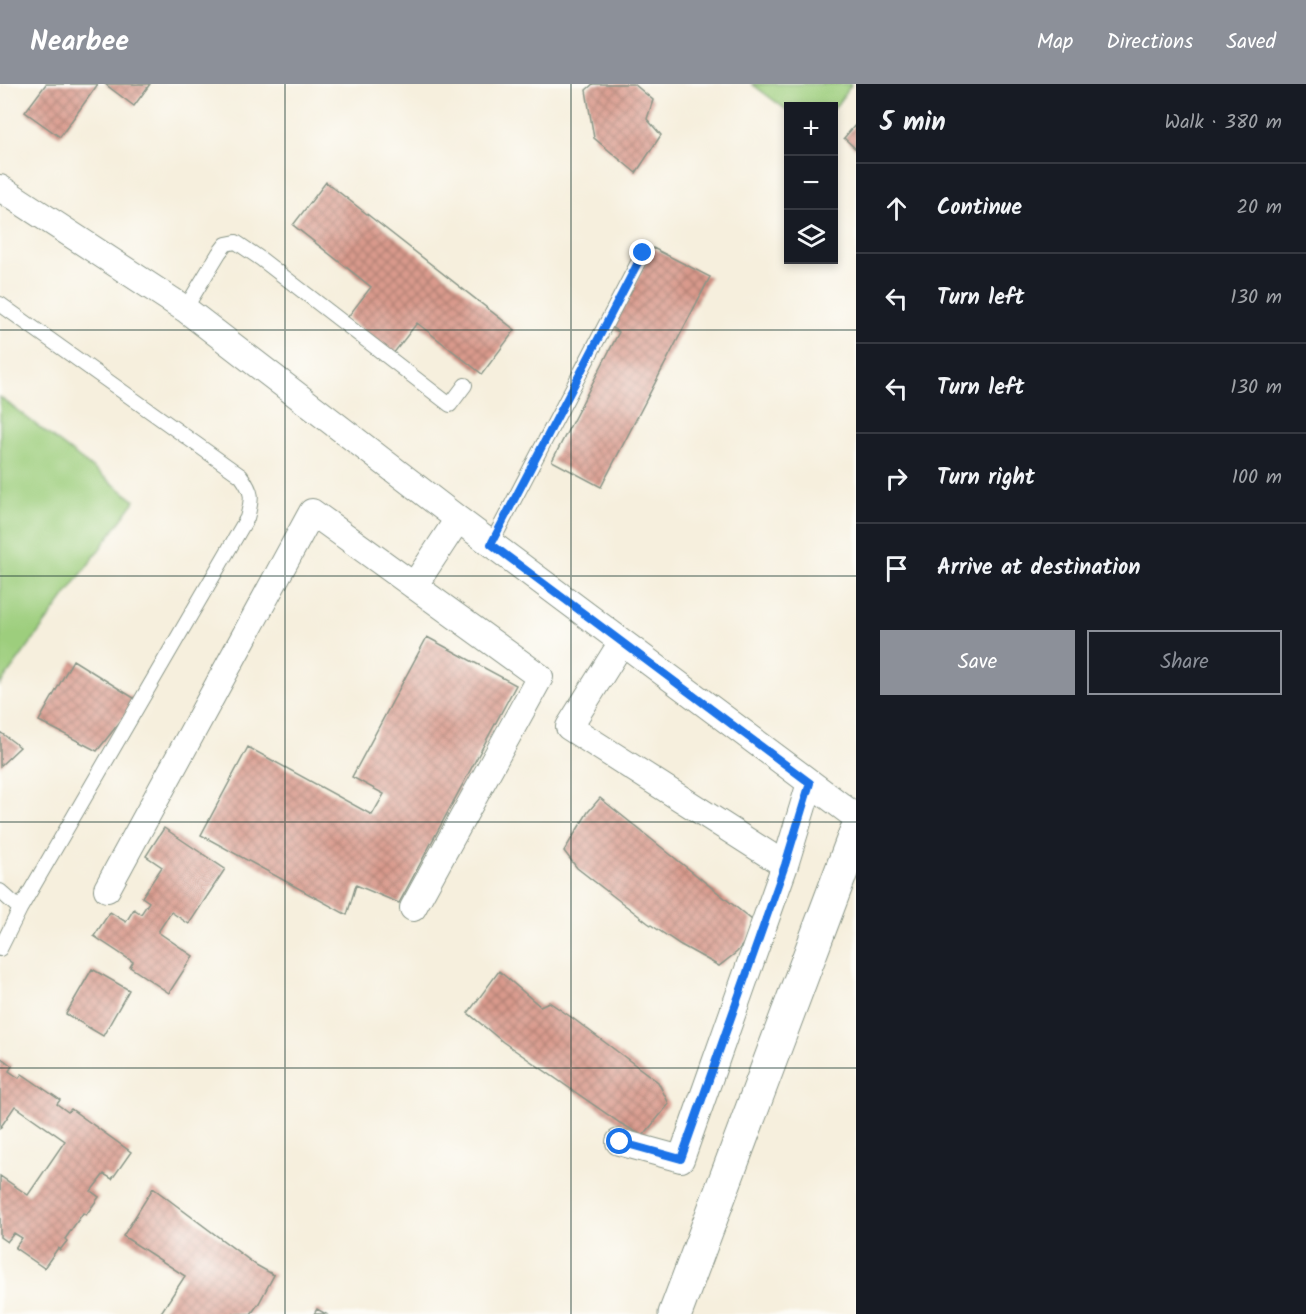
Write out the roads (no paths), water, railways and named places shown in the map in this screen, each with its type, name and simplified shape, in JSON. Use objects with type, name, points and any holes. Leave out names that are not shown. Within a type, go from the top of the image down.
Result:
[{"type":"street","points":[[0,188],[185,309],[491,544],[856,817]]},
{"type":"street","points":[[107,889],[312,512],[540,677],[413,908]]},
{"type":"street","points":[[414,586],[458,519]]},
{"type":"street","points":[[622,642],[569,727],[785,865]]},
{"type":"street","points":[[620,1142],[681,1159],[785,865],[810,783]]},
{"type":"street","points":[[675,1314],[856,832]]},
{"type":"lane","points":[[185,309],[219,253],[226,244],[236,242],[450,405],[465,385]]},
{"type":"lane","points":[[491,544],[643,253]]},
{"type":"lane","points":[[0,304],[241,476],[252,498],[247,518],[20,909],[0,949]]},
{"type":"lane","points":[[0,891],[20,909]]}]
